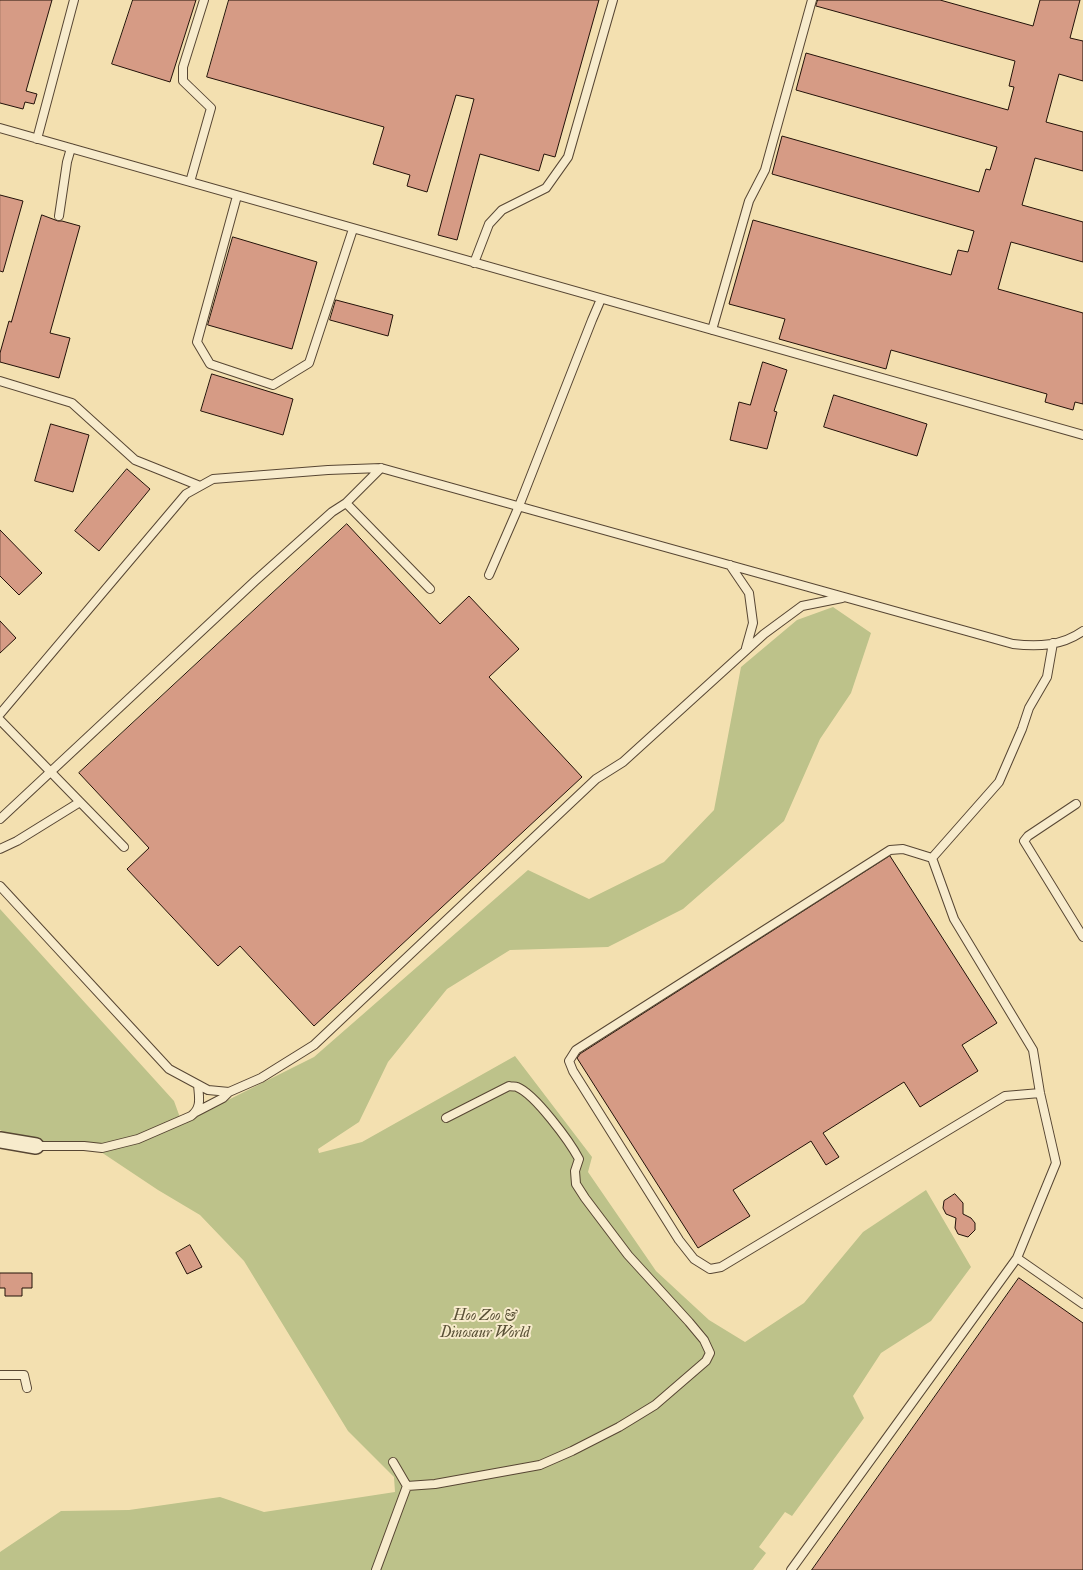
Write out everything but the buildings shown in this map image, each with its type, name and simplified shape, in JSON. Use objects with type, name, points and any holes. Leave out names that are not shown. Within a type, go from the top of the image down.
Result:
[{"type":"street","points":[[0,1140],[36,1146]]},
{"type":"lane","points":[[36,139],[74,0]]},
{"type":"lane","points":[[190,182],[211,108],[183,81],[183,67],[204,0]]},
{"type":"lane","points":[[474,263],[489,224],[502,210],[546,188],[568,158],[613,0]]},
{"type":"lane","points":[[712,330],[749,201],[765,170],[812,0]]},
{"type":"lane","points":[[0,128],[1083,435]]},
{"type":"lane","points":[[59,216],[67,162],[71,148]]},
{"type":"lane","points":[[237,196],[198,342],[210,364],[273,385],[309,363],[353,229]]},
{"type":"lane","points":[[489,575],[519,506],[601,299]]},
{"type":"lane","points":[[0,381],[72,403],[135,460],[200,486]]},
{"type":"lane","points":[[0,819],[255,581],[332,512],[346,503],[381,468]]},
{"type":"lane","points":[[0,714],[186,494],[213,479],[250,476],[381,468],[1013,644],[1037,646],[1053,643],[1072,638],[1083,630]]},
{"type":"lane","points":[[346,503],[430,588]]},
{"type":"lane","points":[[730,565],[749,593],[753,623],[746,650]]},
{"type":"lane","points":[[36,1146],[102,1148],[138,1138],[191,1116],[223,1098],[229,1092],[261,1078],[314,1045],[596,779],[623,762],[764,634],[802,606],[844,597]]},
{"type":"lane","points":[[932,858],[999,782],[1029,708],[1047,677],[1053,643]]},
{"type":"lane","points":[[0,720],[124,848]]},
{"type":"lane","points":[[0,849],[17,842],[80,802]]},
{"type":"lane","points":[[1076,804],[1028,836],[1024,841],[1083,937]]},
{"type":"lane","points":[[932,858],[903,849],[890,850],[576,1050],[569,1061],[573,1071],[679,1240],[694,1259],[710,1269],[721,1267],[1005,1096],[1040,1093]]},
{"type":"lane","points":[[791,1570],[1017,1258],[1056,1163],[1040,1093],[1033,1050],[954,919],[932,858]]},
{"type":"lane","points":[[0,886],[169,1069],[208,1090],[229,1092]]},
{"type":"lane","points":[[196,1112],[200,1103],[198,1085]]},
{"type":"lane","points":[[407,1486],[435,1484],[540,1465],[572,1452],[655,1405],[706,1361],[710,1353],[704,1340],[690,1322],[628,1255],[585,1198],[576,1184],[575,1170],[579,1159],[574,1149],[532,1097],[518,1087],[509,1086],[446,1118]]},
{"type":"lane","points":[[1017,1258],[1083,1304]]},
{"type":"lane","points":[[0,1375],[24,1375],[27,1388]]},
{"type":"lane","points":[[392,1462],[407,1486]]},
{"type":"lane","points":[[376,1570],[407,1486]]},
{"type":"green space","name":"Hoo Zoo & Dinosaur World","points":[[833,607],[871,633],[851,693],[820,739],[784,821],[683,909],[608,947],[510,950],[447,989],[388,1062],[359,1122],[318,1149],[319,1153],[362,1142],[515,1056],[592,1157],[588,1172],[656,1271],[709,1320],[745,1342],[804,1303],[863,1232],[926,1190],[971,1267],[931,1321],[881,1353],[853,1396],[864,1418],[792,1516],[785,1512],[759,1547],[766,1553],[753,1570],[0,1570],[0,1552],[61,1511],[129,1510],[220,1497],[264,1512],[395,1492],[394,1477],[348,1431],[244,1261],[200,1215],[101,1152],[20,1141],[0,1130],[0,909],[174,1101],[182,1123],[314,1057],[528,870],[589,899],[664,862],[714,810],[741,667],[797,620]]}]
